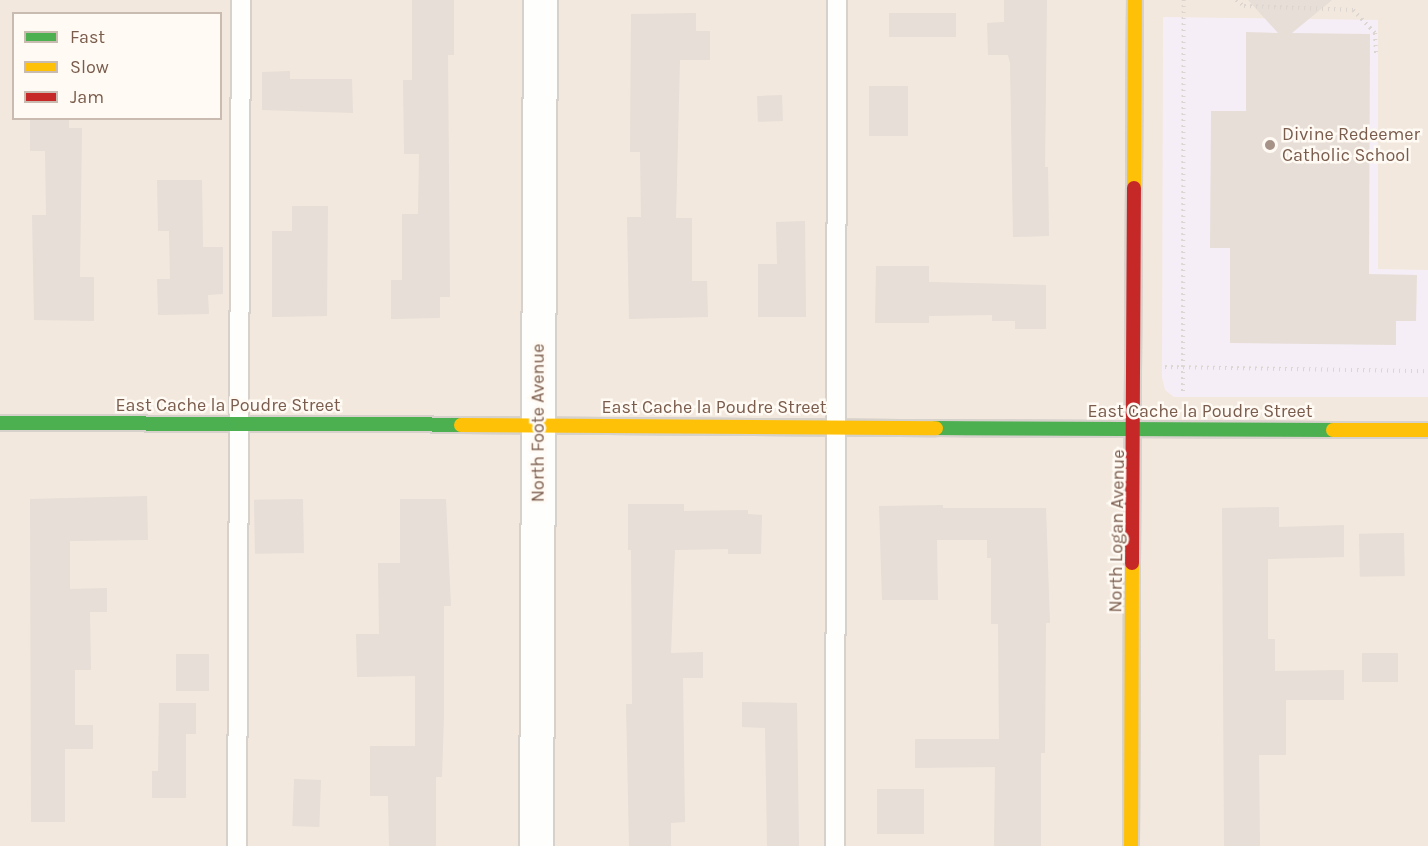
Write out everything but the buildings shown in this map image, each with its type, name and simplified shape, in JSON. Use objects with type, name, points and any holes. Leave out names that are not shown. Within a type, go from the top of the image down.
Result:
[{"type":"street","name":"North Foote Avenue","points":[[536,846],[540,0]]},
{"type":"street","name":"North Logan Avenue","points":[[1131,846],[1136,430],[1136,0]]},
{"type":"street","name":"East Cache la Poudre Street","points":[[0,423],[1428,430]]},
{"type":"lane","points":[[237,846],[240,0]]},
{"type":"lane","points":[[835,846],[837,0]]},
{"type":"path","points":[[1183,391],[1184,0]]},
{"type":"path","points":[[1236,0],[1244,6],[1353,10],[1375,33],[1376,54]]},
{"type":"path","points":[[1165,367],[1428,370]]},
{"type":"shaded area","points":[[0,0],[1428,0],[1428,846],[0,846]]},
{"type":"shaded area","name":"Divine Redeemer Catholic School","points":[[1163,17],[1378,20],[1378,269],[1428,270],[1428,397],[1174,397],[1165,390],[1162,378]]},
{"type":"traffic: fast","points":[[0,423],[461,425]]},
{"type":"traffic: fast","points":[[936,428],[1333,430]]},
{"type":"traffic: slow","points":[[1134,188],[1135,0]]},
{"type":"traffic: slow","points":[[461,425],[936,428]]},
{"type":"traffic: slow","points":[[1333,430],[1428,430]]},
{"type":"traffic: slow","points":[[1131,846],[1132,563]]},
{"type":"traffic: jam","points":[[1132,563],[1134,188]]},
{"type":"place","name":"Divine Redeemer Catholic School","points":[[1270,145]]}]
